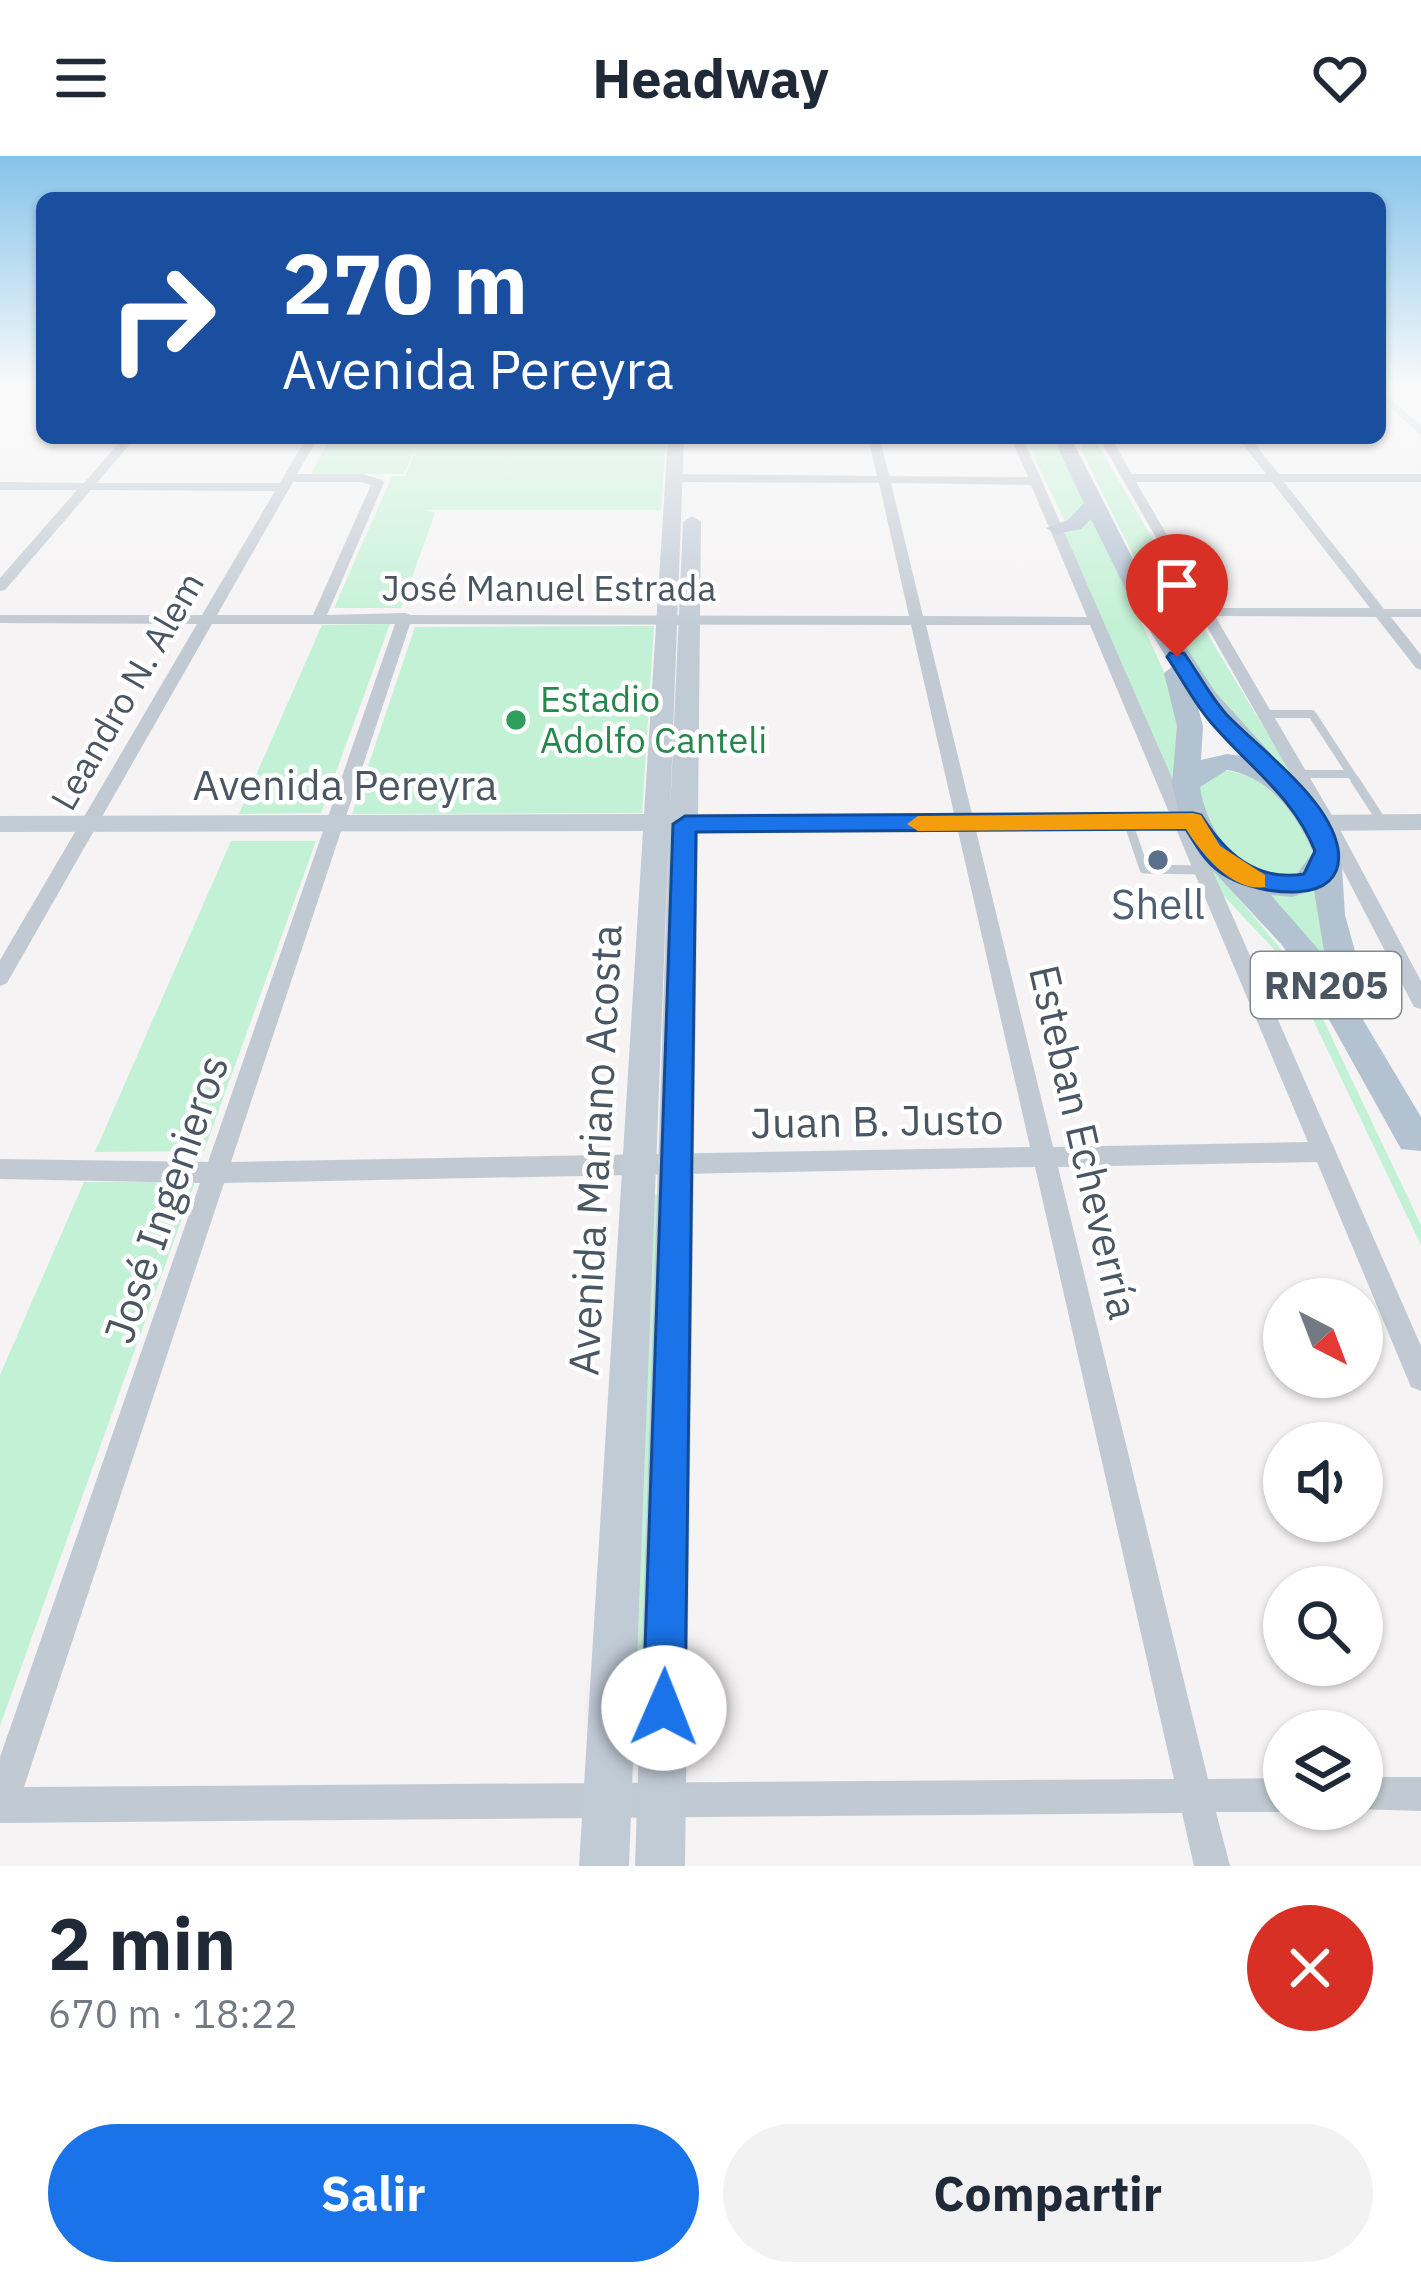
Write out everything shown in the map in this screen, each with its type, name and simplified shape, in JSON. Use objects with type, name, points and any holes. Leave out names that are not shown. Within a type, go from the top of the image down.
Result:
[{"type":"main road","name":"Avenida Mariano Acosta","points":[[682,469],[684,478]]},
{"type":"main road","name":"Avenida Mariano Acosta","points":[[604,1866],[658,1164],[686,469]]},
{"type":"main road","name":"RN205","points":[[1080,469],[1140,596],[1216,716],[1289,777],[1323,833],[1330,914],[1346,988],[1418,1145]]},
{"type":"main road","points":[[1057,528],[1074,525],[1094,504]]},
{"type":"main road","points":[[1140,596],[1150,578],[1179,573]]},
{"type":"main road","name":"RN205","points":[[1155,621],[1184,695],[1190,726],[1187,821],[1207,861],[1292,936],[1318,971],[1418,1145]]},
{"type":"main road","points":[[1186,784],[1201,769],[1227,764],[1289,777]]},
{"type":"main road","name":"Avenida Pereyra","points":[[0,824],[1187,821]]},
{"type":"main road","name":"RN205","points":[[1207,861],[1285,886],[1312,881],[1321,873],[1323,833]]},
{"type":"main road","name":"Avenida Mariano Acosta","points":[[658,1164],[660,1866]]},
{"type":"street","points":[[0,587],[102,469]]},
{"type":"street","name":"Leandro N. Alem","points":[[0,977],[294,469]]},
{"type":"street","name":"Esteban Echeverría","points":[[881,469],[1212,1866]]},
{"type":"street","points":[[1031,469],[1187,821]]},
{"type":"street","points":[[1123,469],[1262,714],[1289,777]]},
{"type":"street","points":[[1267,469],[1421,665]]},
{"type":"street","points":[[0,486],[363,478],[379,483],[319,617]]},
{"type":"street","points":[[684,478],[1036,481]]},
{"type":"street","points":[[1129,478],[1421,478]]},
{"type":"street","points":[[1202,612],[1421,613]]},
{"type":"street","name":"José Manuel Estrada","points":[[0,619],[405,616],[1098,621]]},
{"type":"street","name":"José Ingenieros","points":[[0,1805],[405,616]]},
{"type":"street","points":[[1421,822],[1323,833],[1421,1000]]},
{"type":"street","points":[[1207,861],[1323,1152],[1421,1377]]},
{"type":"street","name":"Juan B. Justo","points":[[0,1169],[216,1172],[1323,1152]]},
{"type":"street","points":[[1383,1794],[1421,1794]]},
{"type":"street","points":[[0,1805],[1263,1795]]},
{"type":"lane","points":[[1262,714],[1312,713],[1383,823]]},
{"type":"lane","points":[[1289,777],[1351,774]]},
{"type":"lane","points":[[1128,822],[1144,869],[1207,861]]},
{"type":"green space","points":[[314,469],[406,469],[404,474],[311,474]]},
{"type":"green space","points":[[408,469],[664,469],[661,510],[427,510],[435,513],[401,608],[334,608],[392,476],[405,476]]},
{"type":"green space","points":[[1040,469],[1072,469],[1088,501],[1066,524]]},
{"type":"green space","points":[[1090,469],[1112,469],[1163,557],[1163,567],[1136,561]]},
{"type":"green space","points":[[1092,515],[1170,685],[1178,716],[1176,790],[1063,531]]},
{"type":"green space","points":[[1172,575],[1305,796],[1239,735],[1153,600],[1157,585]]},
{"type":"green space","points":[[390,624],[321,813],[239,814],[322,625]]},
{"type":"green space","name":"Estadio Adolfo Canteli","points":[[654,626],[642,813],[352,814],[415,627]]},
{"type":"green space","points":[[1223,770],[1271,780],[1318,850],[1312,870],[1283,880],[1248,872],[1206,831],[1197,781]]},
{"type":"green space","points":[[231,841],[316,841],[204,1151],[95,1152]]},
{"type":"green space","points":[[1208,862],[1301,973],[1421,1225],[1421,1245],[1285,961],[1220,892]]},
{"type":"green space","points":[[1316,886],[1343,994],[1264,889]]},
{"type":"green space","points":[[84,1182],[195,1182],[0,1726],[0,1375]]},
{"type":"green space","points":[[652,1195],[660,1195],[640,1731],[629,1731]]},
{"type":"slow traffic","points":[[918,824],[1193,821],[1212,851],[1256,881]]},
{"type":"place","name":"Estadio Adolfo Canteli","points":[[516,720]]},
{"type":"place","name":"Shell","points":[[1158,860]]},
{"type":"route","points":[[664,1708],[685,824],[1193,821],[1212,851],[1237,872],[1267,884],[1312,881],[1321,873],[1327,851],[1321,832],[1302,802],[1216,716],[1177,657]]}]
